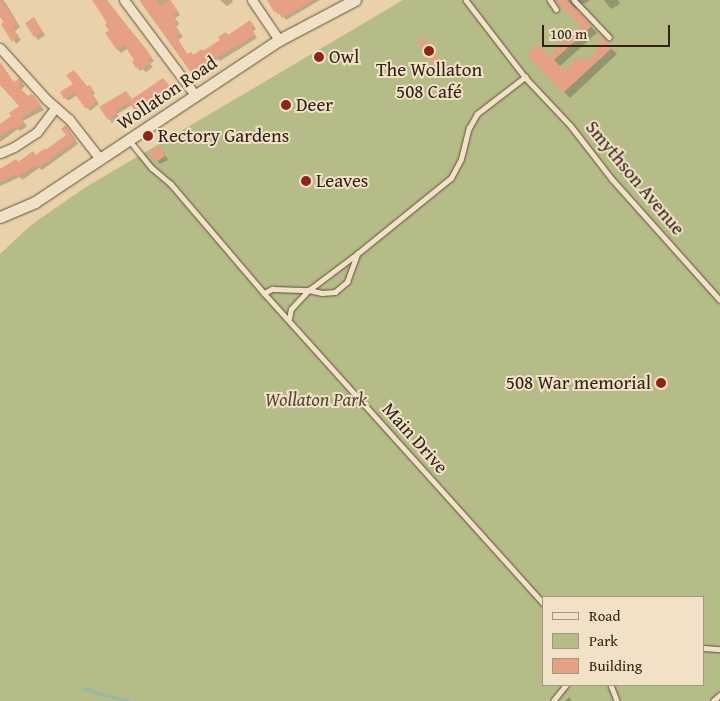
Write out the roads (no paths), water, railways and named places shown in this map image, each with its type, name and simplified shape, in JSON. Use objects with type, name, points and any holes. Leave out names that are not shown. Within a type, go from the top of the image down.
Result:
[{"type":"street","points":[[124,0],[195,96]]},
{"type":"street","points":[[252,0],[279,40]]},
{"type":"street","name":"Wollaton Road","points":[[0,217],[24,208],[279,40],[355,0]]},
{"type":"street","points":[[0,48],[69,119],[100,159]]},
{"type":"street","points":[[0,153],[14,147],[37,132],[56,107]]},
{"type":"lane","name":"Smythson Avenue","points":[[466,0],[525,77],[571,126],[612,179],[720,300]]},
{"type":"lane","points":[[550,0],[556,9]]},
{"type":"lane","points":[[574,0],[610,38]]},
{"type":"lane","points":[[289,319],[290,309],[309,290],[451,178],[462,159],[469,128],[477,114],[525,77]]},
{"type":"lane","name":"Main Drive","points":[[128,140],[152,168],[171,184],[264,293],[542,602]]},
{"type":"lane","points":[[264,293],[272,289],[309,290],[322,293],[335,292],[346,282],[357,254]]},
{"type":"lane","points":[[705,648],[720,648]]},
{"type":"lane","points":[[552,700],[565,686]]},
{"type":"lane","points":[[612,686],[616,701]]},
{"type":"lane","points":[[713,701],[720,695]]},
{"type":"waterway","points":[[90,690],[84,689],[129,701]]},
{"type":"place","name":"The Wollaton 508 Café","points":[[429,51]]},
{"type":"place","name":"Owl","points":[[319,57]]},
{"type":"place","name":"Deer","points":[[286,105]]},
{"type":"place","name":"Rectory Gardens","points":[[148,136]]},
{"type":"place","name":"Leaves","points":[[306,181]]},
{"type":"place","name":"508 War memorial","points":[[661,383]]},
{"type":"park label","name":"Wollaton Park","points":[[316,400]]}]
